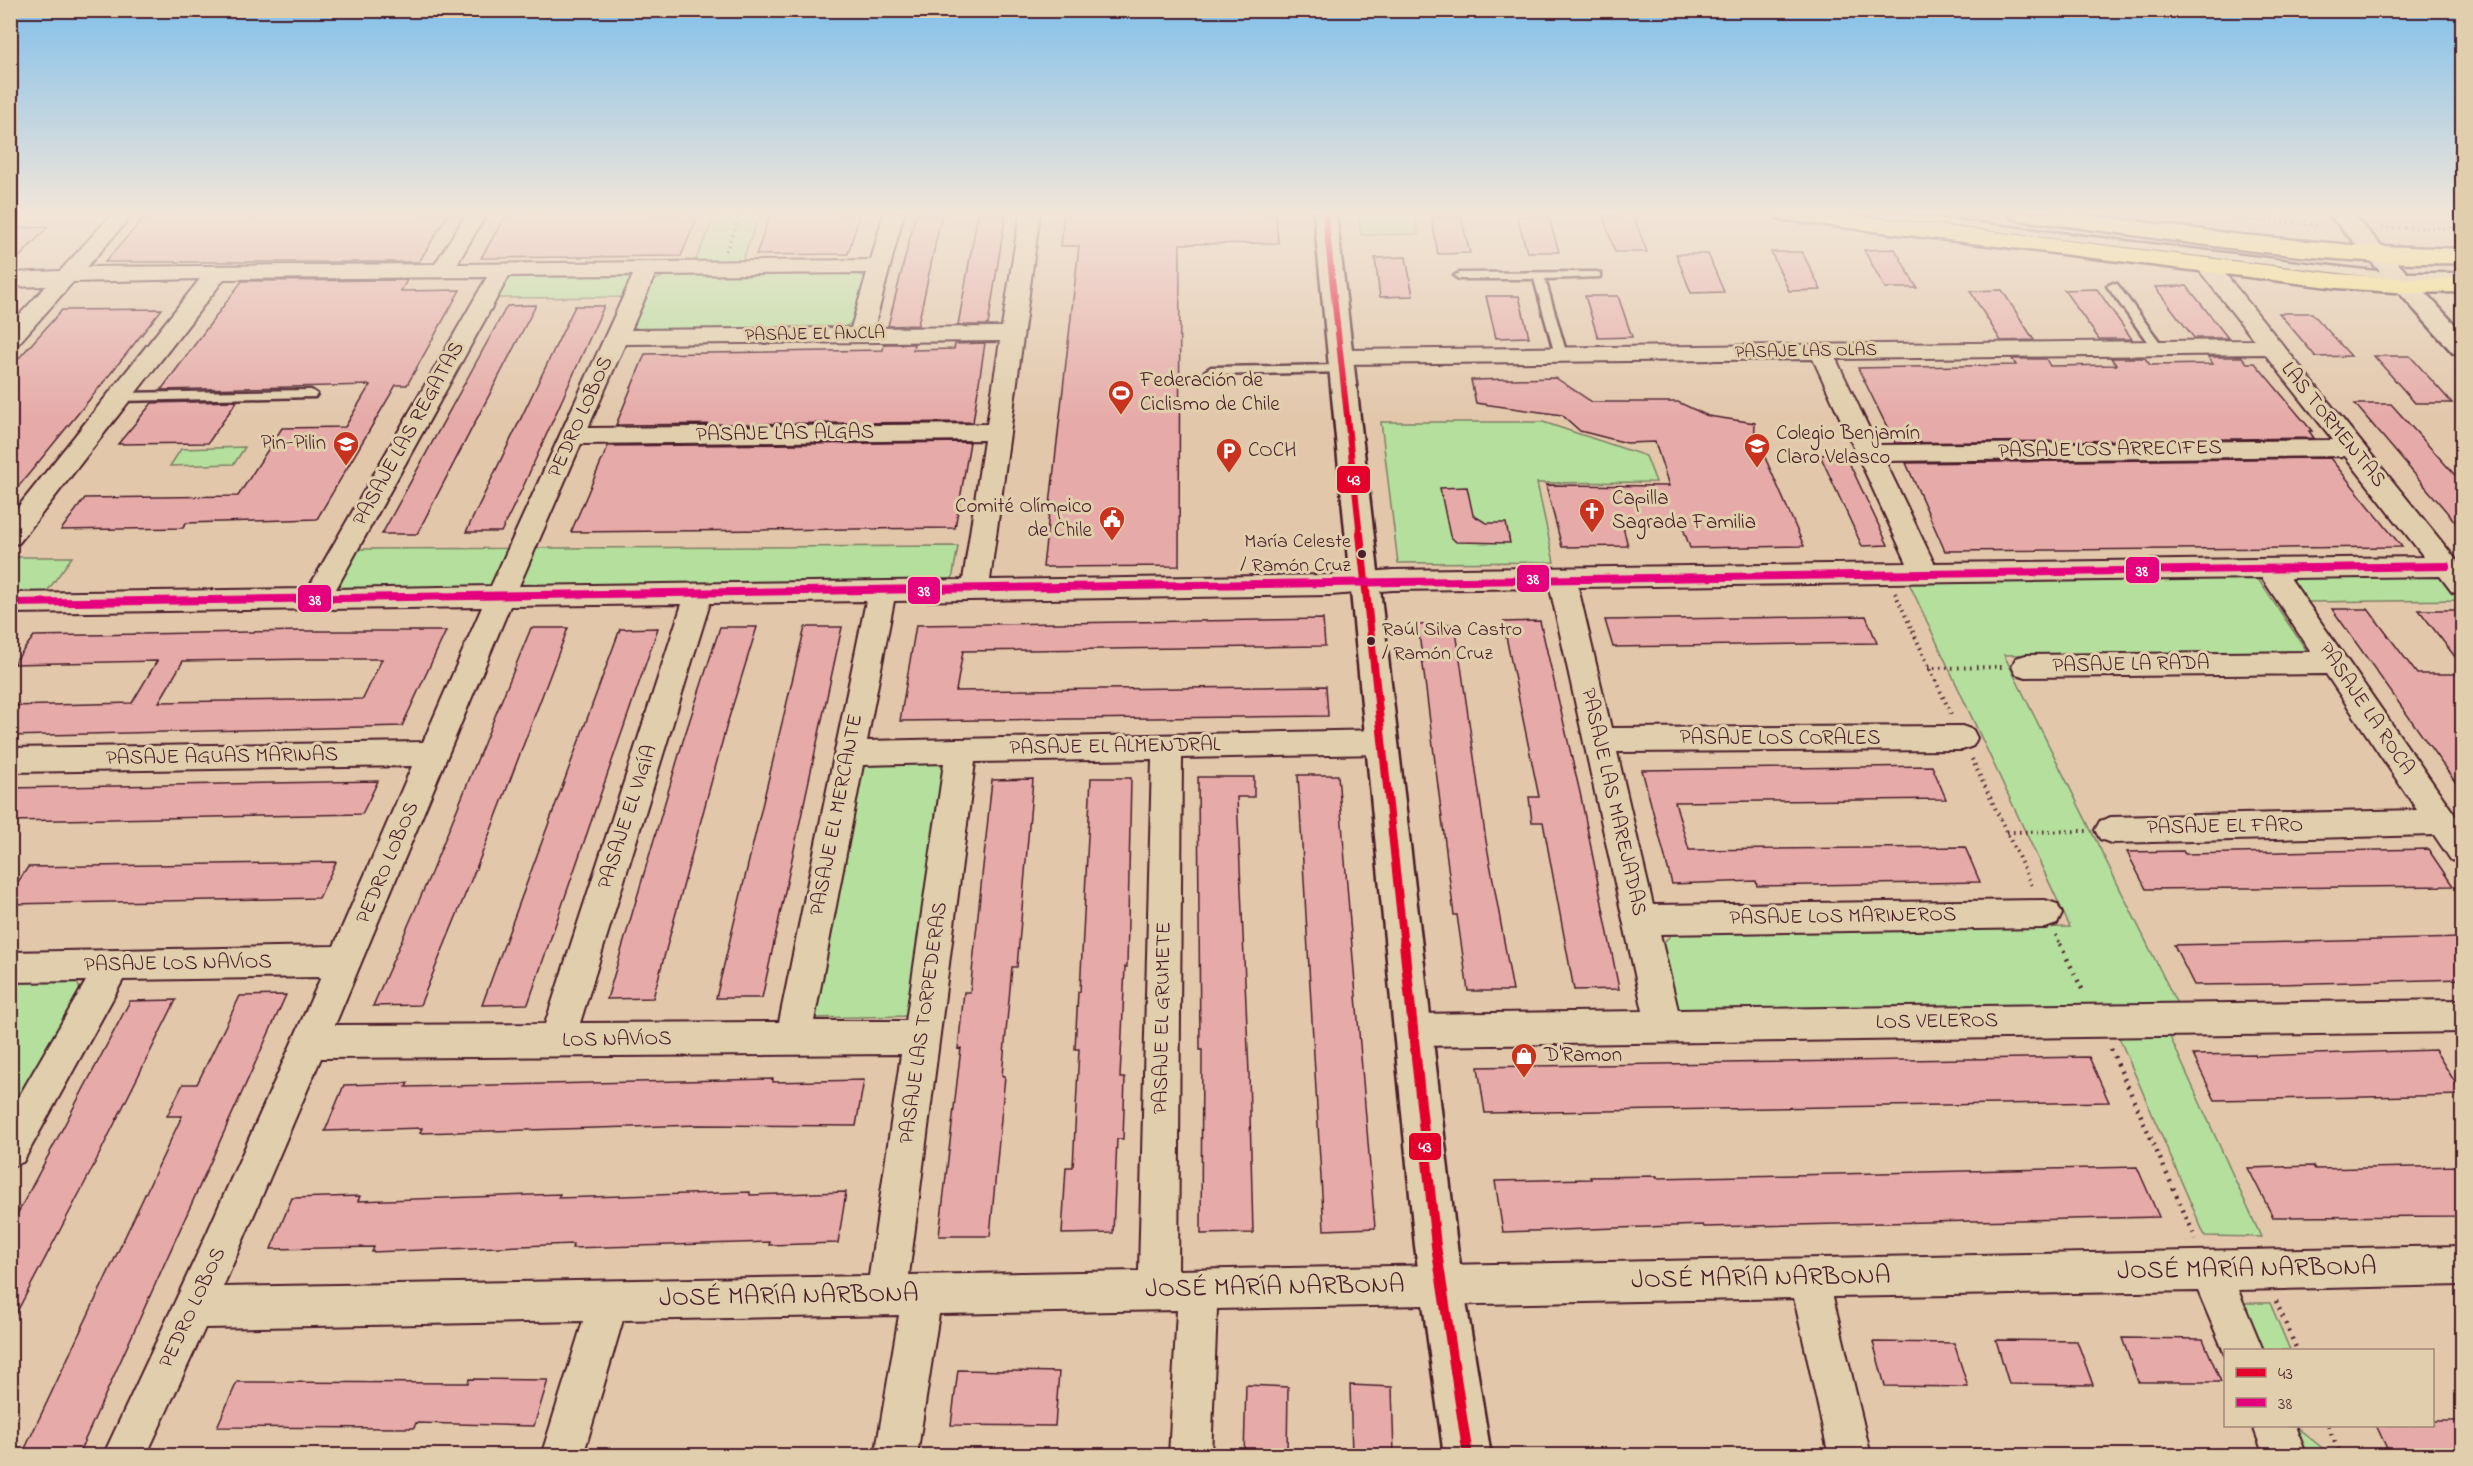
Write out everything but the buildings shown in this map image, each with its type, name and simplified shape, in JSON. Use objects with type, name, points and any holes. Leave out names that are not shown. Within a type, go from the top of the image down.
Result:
[{"type":"main road","points":[[2446,281],[2463,285]]},
{"type":"street","points":[[10,339],[62,281]]},
{"type":"street","points":[[10,536],[210,281]]},
{"type":"street","name":"PASAJE LAS REGATAS","points":[[316,599],[496,281]]},
{"type":"street","name":"PEDRO LOBOS","points":[[124,1455],[195,1308],[312,1042],[501,596],[642,281]]},
{"type":"street","points":[[861,335],[875,281]]},
{"type":"street","points":[[975,590],[1020,281]]},
{"type":"street","points":[[1333,281],[1441,1285],[1467,1455]]},
{"type":"street","name":"LAS TORMENTAS","points":[[2219,281],[2455,575]]},
{"type":"street","points":[[2403,281],[2463,347]]},
{"type":"street","name":"PASAJE EL ANCLA","points":[[617,337],[1013,334]]},
{"type":"street","name":"PASAJE LAS OLAS","points":[[1342,363],[1561,355],[2270,347]]},
{"type":"street","points":[[1821,352],[1925,573]]},
{"type":"street","name":"PASAJE LAS ALGAS","points":[[572,436],[998,432]]},
{"type":"street","name":"PASAJE LOS ARRECIFES","points":[[1868,453],[2352,448]]},
{"type":"street","points":[[10,603],[975,590],[1562,578],[2269,568],[2455,575]]},
{"type":"street","name":"PASAJE LA ROCA","points":[[2269,568],[2463,850]]},
{"type":"street","name":"PASAJE LAS MAREJADAS","points":[[1562,578],[1664,1026]]},
{"type":"street","name":"PASAJE EL MERCANTE","points":[[793,1038],[882,591]]},
{"type":"street","name":"PASAJE EL VIGÍA","points":[[557,1040],[699,594]]},
{"type":"street","name":"PASAJE LA RADA","points":[[2026,666],[2334,663]]},
{"type":"street","name":"PASAJE LOS CORALES","points":[[1599,740],[1962,738]]},
{"type":"street","name":"PASAJE EL ALMENDRAL","points":[[850,753],[1381,742]]},
{"type":"street","name":"PASAJE EL GRUMETE","points":[[1158,1290],[1167,746]]},
{"type":"street","name":"PASAJE LAS TORPEDERAS","points":[[896,1455],[904,1295],[922,1037],[961,750]]},
{"type":"street","name":"PASAJE AGUAS MARINAS","points":[[10,760],[434,754]]},
{"type":"street","name":"PASAJE EL FARO","points":[[2111,830],[2443,822]]},
{"type":"street","name":"PASAJE LOS MARINEROS","points":[[1640,920],[2045,914]]},
{"type":"street","name":"PASAJE LOS NAVÍOS","points":[[10,966],[346,961]]},
{"type":"street","points":[[10,1149],[113,965]]},
{"type":"street","name":"LOS VELEROS","points":[[1412,1030],[2463,1016]]},
{"type":"street","name":"LOS NAVÍOS","points":[[312,1042],[922,1037]]},
{"type":"street","name":"JOSÉ MARÍA NARBONA","points":[[195,1308],[2463,1266]]},
{"type":"street","points":[[2210,1271],[2243,1349]]},
{"type":"street","points":[[1809,1278],[1850,1455]]},
{"type":"street","points":[[1190,1455],[1198,1289]]},
{"type":"street","points":[[562,1455],[609,1300]]},
{"type":"street","points":[[2275,1427],[2286,1455]]},
{"type":"lane","points":[[1540,281],[1561,355]]},
{"type":"lane","points":[[2113,286],[2158,348]]},
{"type":"lane","points":[[1211,371],[1342,363]]},
{"type":"lane","points":[[119,397],[311,394]]},
{"type":"path","name":"PASAJE LA RADA","points":[[1929,668],[2026,666]]},
{"type":"path","points":[[2007,832],[2111,830]]},
{"type":"path","points":[[2274,1298],[2296,1349]]},
{"type":"path","points":[[2329,1427],[2341,1455]]},
{"type":"green space","points":[[504,281],[634,281],[627,297],[494,298]]},
{"type":"green space","points":[[653,281],[865,281],[855,320],[845,327],[642,331],[632,326]]},
{"type":"green space","points":[[1381,422],[1543,422],[1646,456],[1656,482],[1537,483],[1554,562],[1398,563]]},
{"type":"green space","points":[[245,447],[234,464],[170,466],[181,449]]},
{"type":"green space","points":[[958,546],[952,580],[333,593],[358,549]]},
{"type":"green space","points":[[10,557],[72,557],[46,593],[11,593]]},
{"type":"green space","points":[[2439,571],[2462,600],[2306,602],[2285,572]]},
{"type":"green space","points":[[2256,576],[2307,651],[2004,655],[2181,1012],[2166,1028],[2261,1237],[2205,1236],[2108,1012],[1689,1015],[1668,1000],[1656,950],[1673,933],[2070,927],[1908,581]]},
{"type":"green space","points":[[949,759],[911,1016],[811,1018],[861,760]]},
{"type":"green space","points":[[76,977],[81,995],[11,1122],[11,980]]},
{"type":"green space","points":[[2232,1303],[2270,1303],[2290,1349],[2252,1349]]},
{"type":"green space","points":[[2286,1427],[2296,1427],[2331,1455],[2300,1455]]},
{"type":"transit line","name":"43","points":[[1332,281],[1436,1246],[1468,1456]]},
{"type":"transit line","name":"38","points":[[10,603],[1331,585],[1393,580],[2447,566]]},
{"type":"place","name":"Federación de Ciclismo de Chile","points":[[1121,416]]},
{"type":"place","name":"Pin-Pilin","points":[[346,467]]},
{"type":"place","name":"Colegio Benjamín Claro Velasco","points":[[1757,469]]},
{"type":"place","name":"COCH","points":[[1229,474]]},
{"type":"place","name":"Capilla Sagrada Familia","points":[[1592,534]]},
{"type":"place","name":"Comité Olímpico de Chile","points":[[1112,542]]},
{"type":"place","name":"María Celeste / Ramón Cruz","points":[[1362,554]]},
{"type":"place","name":"Raúl Silva Castro / Ramón Cruz","points":[[1371,641]]},
{"type":"place","name":"D'Ramon","points":[[1524,1079]]}]
